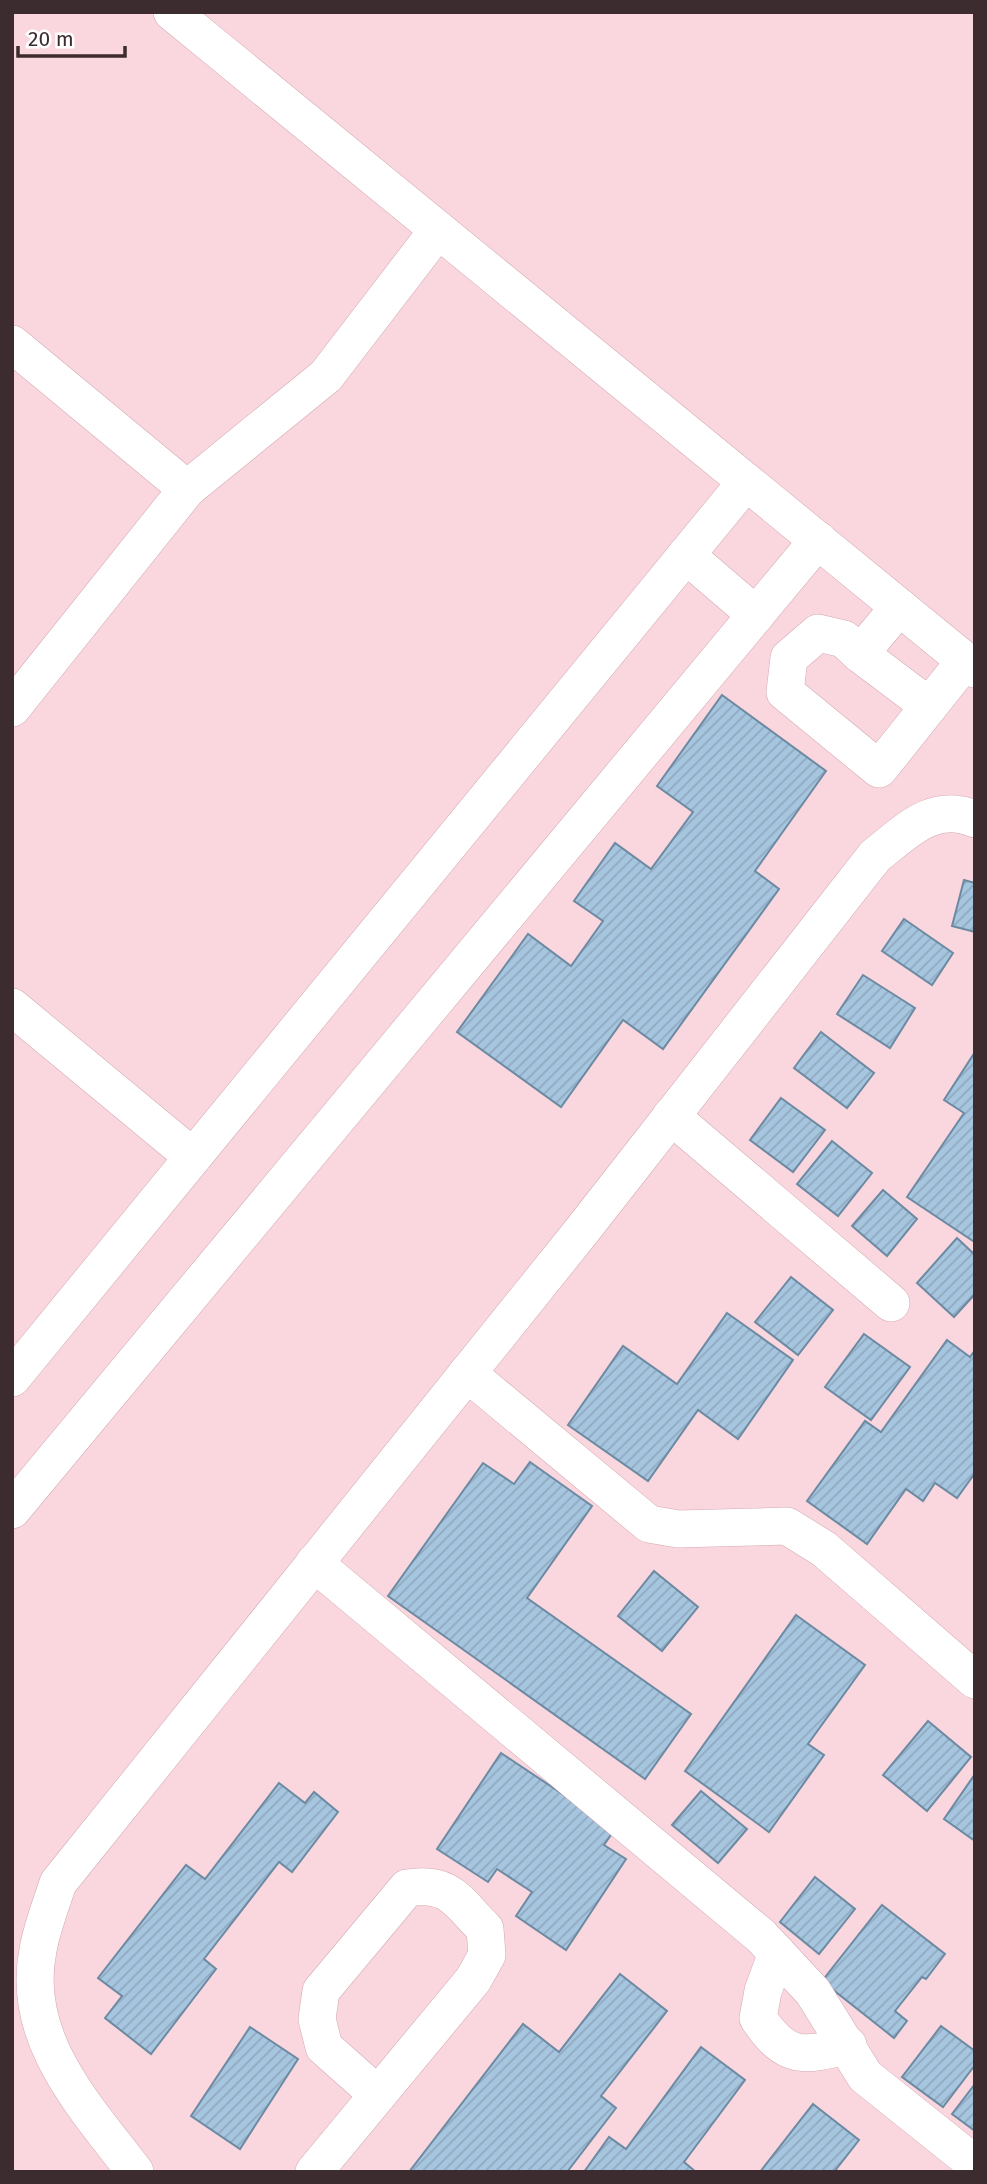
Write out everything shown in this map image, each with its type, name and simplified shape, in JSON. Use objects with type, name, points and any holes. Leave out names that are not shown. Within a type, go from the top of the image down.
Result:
[{"type":"street","points":[[172,12],[970,665],[929,706],[879,769],[785,692],[789,658],[818,633],[844,639],[929,706]]},
{"type":"street","points":[[12,708],[187,489],[326,376],[438,230]]},
{"type":"street","points":[[12,344],[187,489]]},
{"type":"street","points":[[12,1378],[746,482]]},
{"type":"street","points":[[12,1510],[818,540]]},
{"type":"street","points":[[686,555],[756,615]]},
{"type":"street","points":[[860,654],[899,607]]},
{"type":"street","points":[[135,2172],[66,2081],[42,2032],[36,1983],[37,1951],[58,1883],[467,1373],[875,856],[926,817],[962,814],[975,819]]},
{"type":"street","points":[[12,1007],[193,1157]]},
{"type":"street","points":[[671,1116],[891,1303]]},
{"type":"street","points":[[467,1373],[649,1524],[678,1529],[787,1526],[824,1549],[975,1680]]},
{"type":"street","points":[[314,1563],[761,1936],[813,1993],[865,2076],[975,2164]]},
{"type":"street","points":[[314,2172],[378,2095],[473,1980],[486,1955],[485,1929],[445,1889],[427,1885],[407,1888],[321,1991],[317,2019],[324,2047],[378,2095]]},
{"type":"street","points":[[777,1953],[763,1991],[758,2018],[769,2035],[786,2051],[813,2054],[848,2045]]},
{"type":"building","points":[[722,695],[826,771],[755,871],[779,889],[663,1049],[623,1020],[561,1107],[457,1032],[528,934],[571,966],[603,921],[574,901],[615,843],[651,869],[693,812],[657,786]]},
{"type":"building","points":[[964,880],[975,883],[975,932],[952,926]]},
{"type":"building","points":[[904,919],[953,953],[932,985],[882,951]]},
{"type":"building","points":[[863,975],[915,1008],[890,1048],[837,1014]]},
{"type":"building","points":[[821,1032],[874,1073],[847,1108],[794,1068]]},
{"type":"building","points":[[975,1052],[973,1241],[907,1197],[964,1113],[944,1100]]},
{"type":"building","points":[[781,1098],[825,1130],[793,1172],[750,1140]]},
{"type":"building","points":[[832,1141],[872,1173],[838,1216],[797,1184]]},
{"type":"building","points":[[883,1190],[917,1219],[887,1256],[852,1226]]},
{"type":"building","points":[[957,1238],[975,1255],[975,1294],[954,1317],[917,1283]]},
{"type":"building","points":[[791,1277],[833,1310],[798,1355],[755,1322]]},
{"type":"building","points":[[727,1313],[793,1360],[738,1439],[698,1410],[648,1481],[568,1425],[623,1346],[677,1384]]},
{"type":"building","points":[[864,1334],[910,1367],[871,1420],[825,1387]]},
{"type":"building","points":[[947,1340],[970,1357],[975,1350],[975,1473],[957,1498],[935,1483],[923,1501],[906,1489],[867,1544],[807,1501],[865,1421],[881,1432]]},
{"type":"building","points":[[530,1462],[592,1506],[527,1598],[691,1714],[645,1779],[388,1596],[483,1463],[514,1484]]},
{"type":"building","points":[[654,1571],[698,1607],[662,1651],[618,1616]]},
{"type":"building","points":[[796,1615],[865,1665],[808,1744],[824,1755],[769,1832],[685,1771]]},
{"type":"building","points":[[928,1721],[971,1757],[927,1811],[883,1775]]},
{"type":"building","points":[[501,1753],[615,1829],[604,1845],[626,1859],[566,1950],[516,1916],[532,1892],[497,1869],[488,1882],[437,1849]]},
{"type":"building","points":[[975,1774],[975,1841],[944,1819]]},
{"type":"building","points":[[279,1783],[305,1803],[314,1792],[338,1812],[292,1872],[279,1862],[204,1959],[216,1969],[151,2054],[105,2018],[122,1996],[98,1978],[186,1865],[205,1879]]},
{"type":"building","points":[[701,1791],[747,1829],[718,1863],[672,1825]]},
{"type":"building","points":[[815,1877],[855,1909],[819,1954],[780,1922]]},
{"type":"building","points":[[882,1905],[945,1954],[926,1979],[922,1977],[895,2011],[907,2021],[894,2038],[822,1981]]},
{"type":"building","points":[[620,1974],[667,2011],[601,2096],[616,2108],[567,2172],[409,2172],[523,2024],[559,2052]]},
{"type":"building","points":[[941,2026],[975,2051],[975,2065],[943,2107],[902,2077]]},
{"type":"building","points":[[250,2027],[298,2059],[240,2149],[191,2116]]},
{"type":"building","points":[[701,2047],[745,2080],[684,2162],[696,2172],[584,2172],[609,2137],[626,2149]]},
{"type":"building","points":[[975,2084],[975,2131],[952,2114]]},
{"type":"building","points":[[813,2104],[859,2140],[834,2172],[760,2172]]}]
